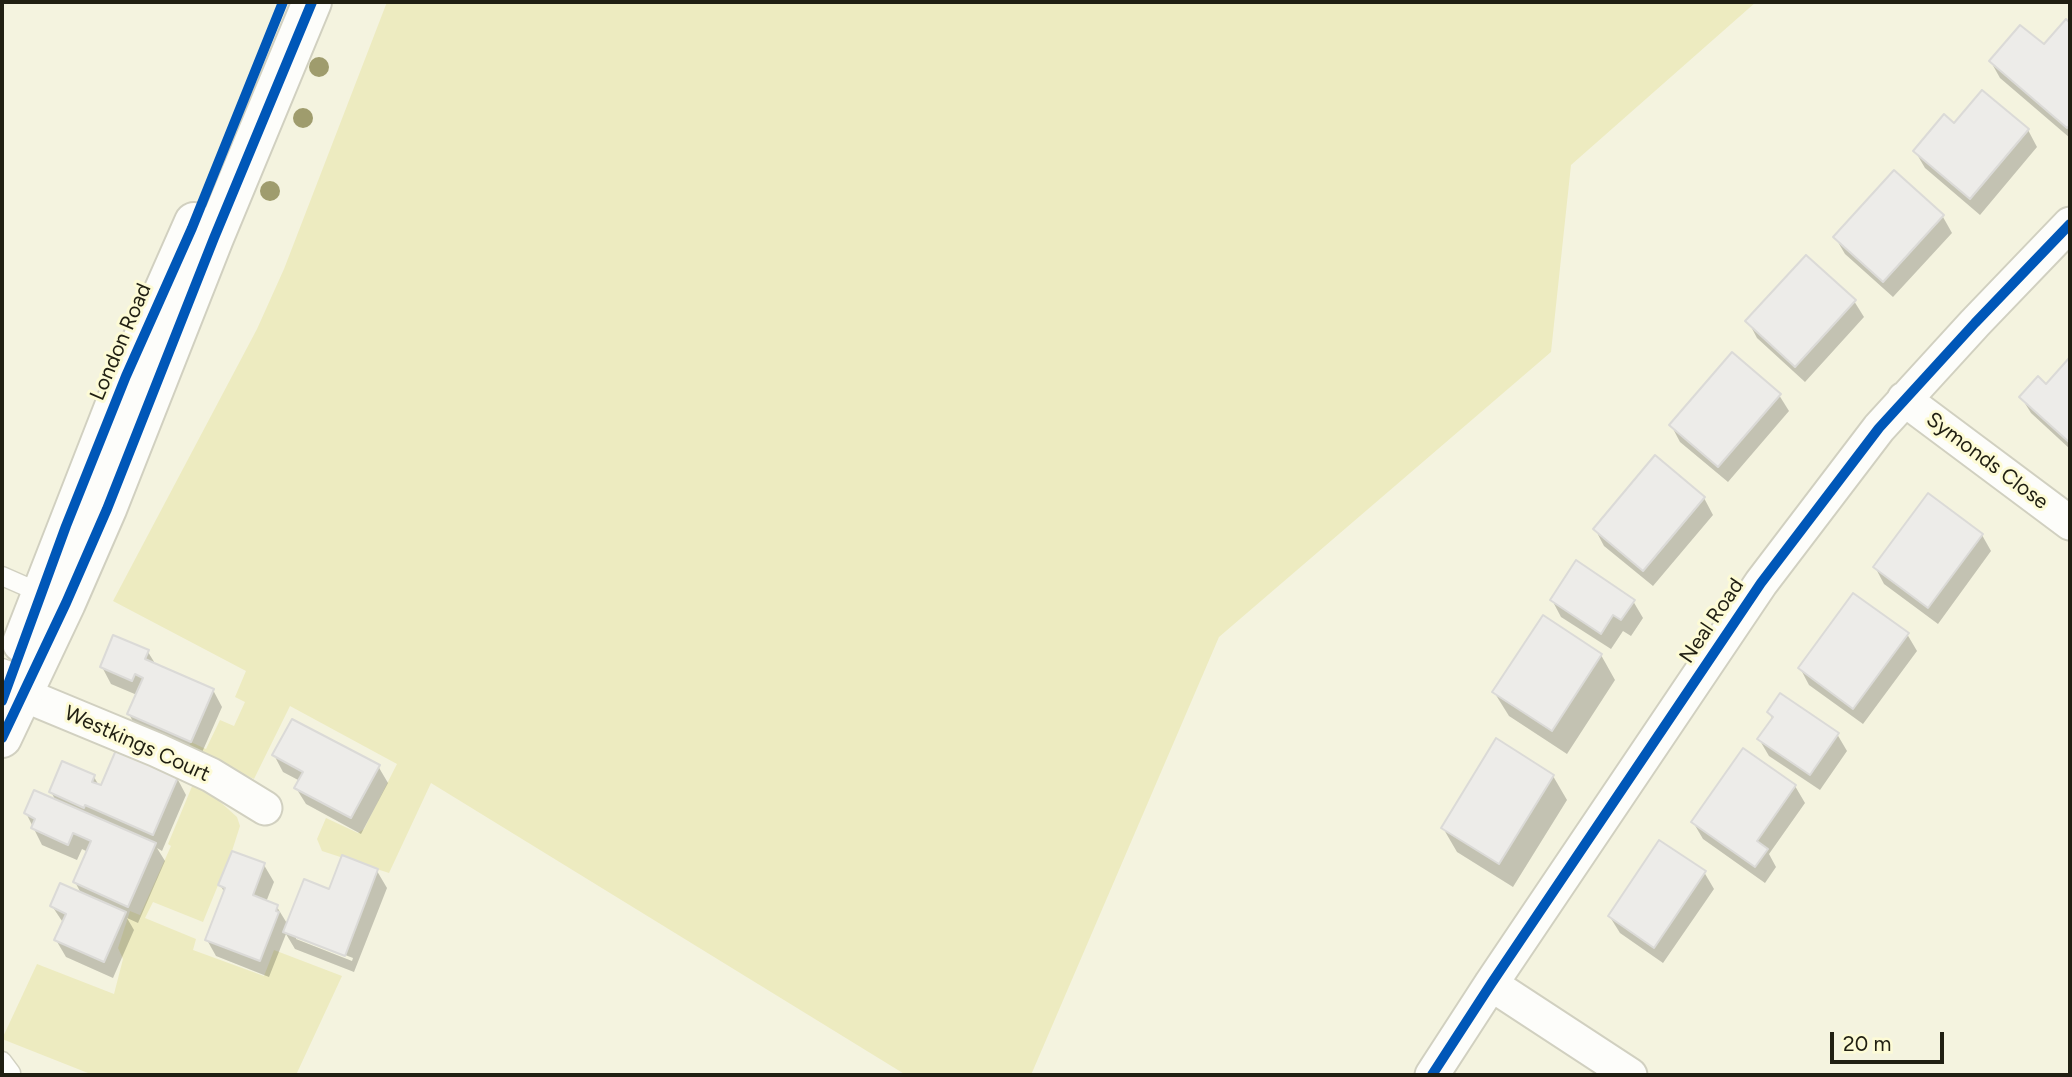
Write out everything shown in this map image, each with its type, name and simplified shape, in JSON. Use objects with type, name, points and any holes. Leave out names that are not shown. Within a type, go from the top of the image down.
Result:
[{"type":"main road","name":"London Road","points":[[53,598],[126,376],[192,228],[283,2]]},
{"type":"main road","name":"London Road","points":[[2,738],[12,684],[53,598],[107,509],[214,238],[312,2]]},
{"type":"street","name":"Neal Road","points":[[1433,1075],[1491,984],[1761,583],[1879,428],[2070,224]]},
{"type":"street","name":"Symonds Close","points":[[1904,399],[2070,523]]},
{"type":"street","name":"Westkings Court","points":[[12,684],[211,775],[265,808]]},
{"type":"street","points":[[1491,984],[1630,1075]]},
{"type":"lane","points":[[2,576],[53,598]]},
{"type":"shaded area","points":[[387,2],[1756,2],[1571,165],[1551,352],[1219,637],[1031,1075],[906,1075],[431,783],[389,873],[322,851],[317,839],[326,818],[358,833],[364,829],[397,764],[290,706],[254,779],[188,748],[191,742],[206,749],[220,720],[234,726],[245,702],[235,697],[246,671],[113,601],[257,329],[284,269]]},
{"type":"shaded area","points":[[193,784],[208,791],[237,817],[240,826],[232,851],[203,922],[153,902],[145,918],[196,939],[193,950],[264,976],[274,950],[342,976],[296,1075],[93,1075],[2,1039],[37,964],[114,994],[123,959],[118,948],[130,911],[140,915],[171,846],[168,844]]},
{"type":"building","points":[[2066,19],[2070,23],[2070,125],[2067,128],[1989,61],[2020,25],[2044,44]]},
{"type":"building","points":[[1982,90],[2029,129],[1970,199],[1913,151],[1944,114],[1954,123]]},
{"type":"building","points":[[1894,170],[1944,215],[1883,282],[1833,237]]},
{"type":"building","points":[[1806,255],[1856,300],[1795,367],[1745,321]]},
{"type":"building","points":[[1732,352],[1781,394],[1718,467],[1669,425]]},
{"type":"building","points":[[2070,357],[2070,443],[2019,397],[2038,376],[2046,384]]},
{"type":"building","points":[[1655,455],[1705,497],[1643,571],[1593,529]]},
{"type":"building","points":[[1928,493],[1983,534],[1928,608],[1873,567]]},
{"type":"building","points":[[1576,560],[1635,600],[1621,620],[1613,615],[1601,634],[1550,600]]},
{"type":"building","points":[[1853,593],[1909,633],[1853,709],[1798,668]]},
{"type":"building","points":[[1543,615],[1602,654],[1552,731],[1492,692]]},
{"type":"building","points":[[113,635],[149,650],[145,659],[214,689],[191,742],[127,714],[143,678],[135,674],[132,681],[100,667]]},
{"type":"building","points":[[1780,693],[1839,733],[1810,775],[1757,739],[1773,717],[1767,712]]},
{"type":"building","points":[[292,719],[380,765],[351,818],[294,788],[303,772],[272,755]]},
{"type":"building","points":[[1496,738],[1554,775],[1499,864],[1441,828]]},
{"type":"building","points":[[1743,748],[1796,785],[1757,841],[1768,849],[1755,867],[1691,822]]},
{"type":"building","points":[[116,750],[178,777],[153,835],[49,792],[62,761],[95,775],[92,782],[101,785]]},
{"type":"building","points":[[34,790],[156,843],[128,907],[73,882],[91,841],[73,833],[68,845],[31,828],[35,819],[24,813]]},
{"type":"building","points":[[1659,840],[1706,871],[1654,948],[1608,916]]},
{"type":"building","points":[[232,851],[265,863],[253,895],[278,905],[276,911],[279,912],[260,961],[205,940],[225,888],[218,885]]},
{"type":"building","points":[[342,855],[378,869],[345,956],[283,932],[304,879],[329,889]]},
{"type":"building","points":[[60,883],[126,912],[104,962],[54,940],[66,914],[50,906]]},
{"type":"cycle path","points":[[2,701],[66,526],[126,376],[192,228],[283,2]]},
{"type":"cycle path","points":[[2,738],[107,509],[214,238],[312,2]]},
{"type":"cycle path","points":[[1432,1075],[1761,583],[1879,428],[2070,224]]}]
